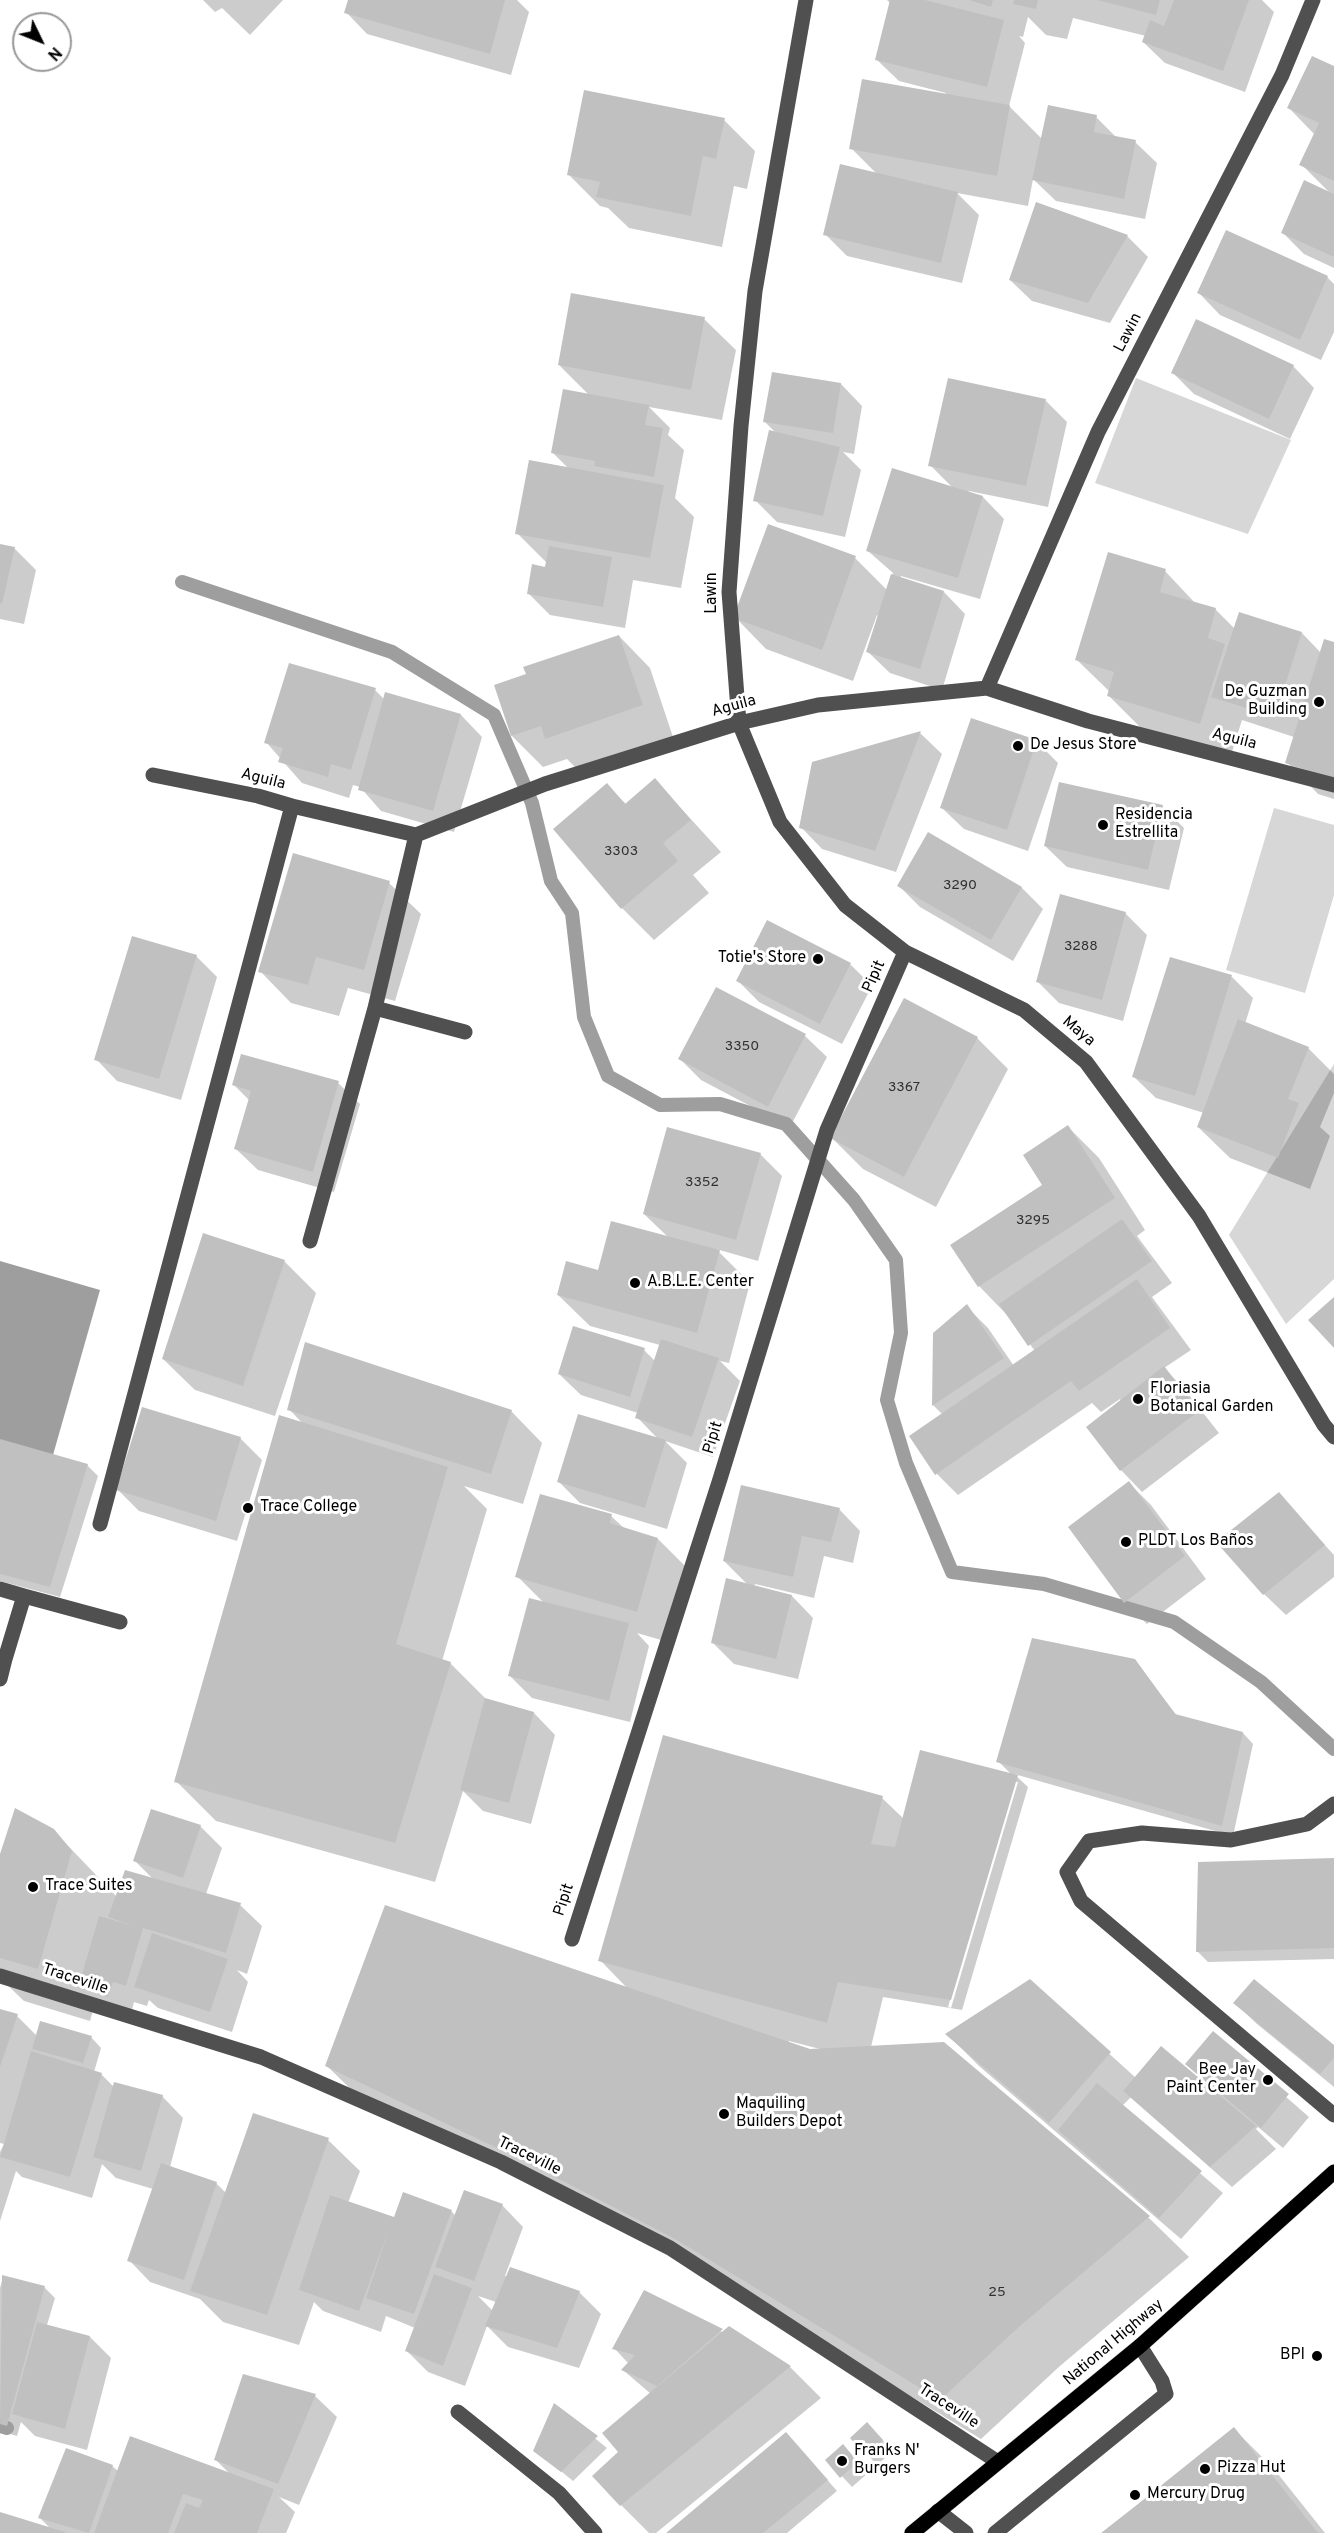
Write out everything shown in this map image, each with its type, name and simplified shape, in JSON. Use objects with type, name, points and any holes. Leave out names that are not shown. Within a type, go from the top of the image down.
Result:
[{"type":"main road","name":"National Highway","points":[[912,2533],[1140,2346],[1334,2172]]},
{"type":"street","name":"Lawin","points":[[739,723],[729,592],[741,426],[755,291],[806,0]]},
{"type":"street","name":"Lawin","points":[[987,688],[1098,432],[1282,75],[1312,0]]},
{"type":"street","name":"Aguila","points":[[153,775],[258,796],[416,835],[545,784],[739,723],[818,705],[987,688],[1088,721],[1334,785]]},
{"type":"street","name":"Maya","points":[[739,723],[780,822],[845,905],[905,952],[1024,1010],[1086,1062],[1199,1216],[1324,1425],[1334,1437]]},
{"type":"street","points":[[100,1524],[292,806]]},
{"type":"street","points":[[310,1240],[375,1008],[416,835]]},
{"type":"street","name":"Pipit","points":[[572,1939],[720,1479],[826,1130],[905,952]]},
{"type":"street","points":[[375,1008],[465,1032]]},
{"type":"street","points":[[0,1589],[120,1622]]},
{"type":"street","points":[[0,1679],[2,1659],[24,1596]]},
{"type":"street","points":[[1334,1804],[1307,1824],[1232,1840],[1142,1833],[1089,1841],[1067,1872],[1081,1901],[1334,2115]]},
{"type":"street","name":"Traceville","points":[[0,1976],[261,2057],[501,2162],[670,2248],[998,2463]]},
{"type":"street","points":[[995,2533],[1166,2394],[1162,2380],[1140,2346]]},
{"type":"street","points":[[458,2412],[559,2493],[595,2533]]},
{"type":"street","points":[[938,2511],[966,2533]]},
{"type":"shaded area","points":[[1136,378],[1291,440],[1248,534],[1095,483]]},
{"type":"shaded area","points":[[1274,808],[1334,825],[1334,895],[1305,993],[1226,970]]},
{"type":"shaded area","points":[[1334,1064],[1334,1279],[1286,1324],[1229,1235]]},
{"type":"shaded area","points":[[0,1261],[100,1290],[53,1455],[0,1440]]},
{"type":"building","points":[[348,0],[505,0],[490,54],[344,13]]},
{"type":"building","points":[[890,0],[925,0],[1004,20],[987,87],[875,60]]},
{"type":"building","points":[[969,0],[993,0],[991,7]]},
{"type":"building","points":[[1014,0],[1038,0],[1036,9],[1013,4]]},
{"type":"building","points":[[1097,0],[1160,0],[1156,15]]},
{"type":"building","points":[[1174,0],[1249,0],[1223,71],[1142,42],[1150,20],[1164,26]]},
{"type":"building","points":[[1312,56],[1334,66],[1334,181],[1299,165],[1319,123],[1287,108]]},
{"type":"building","points":[[862,79],[1010,105],[997,176],[849,149]]},
{"type":"building","points":[[584,90],[725,118],[716,159],[703,156],[691,216],[596,197],[600,182],[567,175]]},
{"type":"building","points":[[1048,105],[1097,115],[1094,132],[1136,140],[1124,199],[1032,180]]},
{"type":"building","points":[[840,164],[958,192],[941,263],[823,235]]},
{"type":"building","points":[[1304,180],[1334,194],[1334,257],[1281,233]]},
{"type":"building","points":[[1036,202],[1128,235],[1088,303],[1009,280]]},
{"type":"building","points":[[1226,230],[1328,276],[1300,340],[1197,293]]},
{"type":"building","points":[[571,293],[705,317],[691,390],[558,365]]},
{"type":"building","points":[[1196,319],[1294,365],[1269,419],[1171,373]]},
{"type":"building","points":[[772,372],[841,383],[833,433],[763,422]]},
{"type":"building","points":[[948,378],[1046,399],[1026,486],[928,466]]},
{"type":"building","points":[[563,389],[649,405],[645,425],[663,428],[654,477],[594,466],[595,461],[551,453]]},
{"type":"building","points":[[769,430],[840,447],[823,516],[753,501]]},
{"type":"building","points":[[529,460],[664,485],[650,558],[515,534]]},
{"type":"building","points":[[892,468],[983,496],[958,578],[866,551]]},
{"type":"building","points":[[768,524],[856,556],[822,650],[733,618]]},
{"type":"building","points":[[0,544],[15,547],[2,604],[0,603]]},
{"type":"building","points":[[549,546],[612,557],[603,607],[527,594],[532,564],[545,567]]},
{"type":"building","points":[[1108,552],[1166,569],[1160,592],[1216,608],[1208,638],[1225,644],[1200,724],[1107,696],[1114,672],[1075,660]]},
{"type":"building","points":[[891,574],[944,591],[920,669],[866,652]]},
{"type":"building","points":[[1239,612],[1302,632],[1275,717],[1211,697]]},
{"type":"building","points":[[619,635],[643,705],[545,739],[541,726],[511,736],[494,685],[526,674],[523,667]]},
{"type":"building","name":"De Guzman Building","points":[[1324,639],[1334,642],[1334,779],[1285,763]]},
{"type":"building","points":[[289,663],[376,688],[351,770],[331,764],[328,777],[278,762],[283,748],[264,743]]},
{"type":"building","points":[[385,692],[461,714],[433,811],[358,790]]},
{"type":"building","points":[[971,718],[1037,740],[1007,830],[940,808]]},
{"type":"building","points":[[921,731],[875,851],[799,828],[812,762]]},
{"type":"building","points":[[655,778],[691,820],[663,843],[678,861],[621,909],[553,829],[607,783],[625,804]]},
{"type":"building","name":"Residencia Estrellita","points":[[1059,782],[1163,805],[1148,870],[1044,846]]},
{"type":"building","points":[[928,832],[1022,887],[991,940],[897,886]]},
{"type":"building","points":[[293,853],[390,881],[364,970],[316,957],[308,985],[258,972]]},
{"type":"building","points":[[1060,894],[1126,912],[1102,1000],[1036,982]]},
{"type":"building","points":[[767,920],[851,963],[820,1024],[736,981]]},
{"type":"building","points":[[132,936],[197,955],[159,1079],[94,1060]]},
{"type":"building","points":[[1170,957],[1232,975],[1195,1096],[1132,1077]]},
{"type":"building","points":[[716,987],[806,1034],[768,1107],[678,1059]]},
{"type":"building","points":[[904,998],[978,1037],[904,1177],[830,1138]]},
{"type":"building","points":[[1238,1019],[1309,1047],[1288,1099],[1299,1103],[1278,1158],[1197,1127]]},
{"type":"building","points":[[241,1054],[339,1081],[313,1172],[234,1149],[251,1091],[232,1085]]},
{"type":"building","points":[[1068,1125],[1115,1198],[978,1287],[950,1245],[1042,1185],[1023,1155]]},
{"type":"building","points":[[667,1127],[761,1153],[736,1240],[643,1214]]},
{"type":"building","points":[[1122,1219],[1152,1261],[1028,1346],[999,1304]]},
{"type":"building","name":"A.B.L.E. Center","points":[[611,1221],[720,1250],[697,1333],[557,1295],[566,1261],[598,1270]]},
{"type":"building","points":[[203,1233],[285,1260],[243,1386],[162,1359]]},
{"type":"building","points":[[1137,1279],[1170,1328],[1079,1391],[1071,1381],[935,1475],[909,1436]]},
{"type":"building","points":[[1334,1297],[1334,1348],[1308,1320]]},
{"type":"building","points":[[967,1304],[1004,1358],[932,1406],[933,1333]]},
{"type":"building","points":[[573,1326],[645,1348],[630,1397],[558,1374]]},
{"type":"building","points":[[661,1339],[719,1358],[692,1437],[635,1418]]},
{"type":"building","points":[[305,1342],[512,1410],[491,1474],[287,1410]]},
{"type":"building","points":[[1164,1366],[1199,1411],[1120,1471],[1086,1427]]},
{"type":"building","points":[[142,1407],[241,1437],[216,1521],[116,1490]]},
{"type":"building","points":[[578,1414],[666,1440],[645,1508],[557,1482]]},
{"type":"building","points":[[279,1415],[448,1467],[396,1644],[451,1662],[395,1843],[174,1782]]},
{"type":"building","points":[[0,1439],[88,1464],[50,1587],[0,1574]]},
{"type":"building","name":"PLDT Los Baños","points":[[1129,1481],[1185,1556],[1124,1603],[1068,1527]]},
{"type":"building","points":[[741,1485],[840,1508],[831,1542],[802,1536],[793,1577],[723,1561]]},
{"type":"building","points":[[1279,1492],[1325,1545],[1263,1595],[1216,1542]]},
{"type":"building","points":[[540,1494],[612,1514],[610,1523],[658,1538],[637,1612],[515,1577]]},
{"type":"building","points":[[726,1578],[792,1595],[776,1659],[711,1643]]},
{"type":"building","points":[[529,1598],[629,1623],[609,1701],[508,1676]]},
{"type":"building","points":[[1032,1638],[1135,1659],[1175,1714],[1243,1732],[1222,1826],[996,1762]]},
{"type":"building","points":[[485,1698],[534,1712],[509,1803],[460,1790]]},
{"type":"building","points":[[663,1735],[883,1796],[871,1844],[895,1847],[920,1750],[1018,1775],[951,2000],[838,1982],[827,2023],[598,1961]]},
{"type":"building","points":[[15,1808],[54,1829],[72,1851],[38,1969],[0,1958],[0,1854]]},
{"type":"building","points":[[151,1809],[201,1825],[183,1878],[133,1861]]},
{"type":"building","points":[[1334,1858],[1334,1948],[1196,1952],[1198,1862]]},
{"type":"building","points":[[125,1870],[241,1903],[226,1953],[143,1928],[126,1986],[113,1982],[108,1997],[78,1988],[99,1916],[134,1926],[108,1917]]},
{"type":"building","name":"Maquiling Builders Depot","points":[[385,1905],[810,2049],[944,2042],[1150,2216],[1020,2326],[940,2400],[675,2239],[522,2160],[325,2066]]},
{"type":"building","points":[[152,1933],[228,1959],[210,2012],[134,1987]]},
{"type":"building","points":[[1030,1979],[1111,2052],[1049,2123],[945,2034]]},
{"type":"building","points":[[1254,1979],[1334,2045],[1334,2058],[1320,2074],[1233,2003]]},
{"type":"building","points":[[0,2009],[18,2014],[0,2067]]},
{"type":"building","points":[[40,2021],[92,2036],[83,2063],[32,2049]]},
{"type":"building","points":[[1213,2031],[1289,2094],[1261,2128],[1185,2064]]},
{"type":"building","points":[[1161,2046],[1256,2126],[1210,2167],[1123,2091]]},
{"type":"building","points":[[31,2051],[102,2073],[70,2177],[0,2157]]},
{"type":"building","points":[[114,2082],[163,2095],[141,2171],[93,2157]]},
{"type":"building","points":[[1097,2083],[1202,2171],[1159,2218],[1058,2130]]},
{"type":"building","points":[[253,2113],[329,2138],[267,2315],[190,2291]]},
{"type":"building","points":[[161,2163],[217,2182],[184,2280],[127,2261]]},
{"type":"building","points":[[464,2190],[503,2204],[474,2281],[435,2267]]},
{"type":"building","points":[[403,2192],[452,2210],[414,2314],[366,2298],[389,2229],[359,2311],[299,2290],[330,2195],[394,2217]]},
{"type":"building","points":[[510,2267],[580,2291],[557,2348],[485,2326]]},
{"type":"building","points":[[434,2274],[472,2288],[443,2366],[405,2351]]},
{"type":"building","points":[[2,2275],[45,2286],[7,2426],[0,2424]]},
{"type":"building","points":[[644,2290],[723,2329],[657,2386],[621,2370],[635,2355],[612,2349]]},
{"type":"building","points":[[37,2322],[90,2336],[65,2429],[12,2414]]},
{"type":"building","points":[[729,2326],[791,2366],[620,2506],[592,2476],[618,2452],[602,2433]]},
{"type":"building","points":[[243,2374],[316,2394],[278,2484],[214,2460]]},
{"type":"building","points":[[554,2403],[598,2436],[561,2472],[533,2451]]},
{"type":"building","points":[[867,2422],[883,2440],[865,2455],[850,2438]]},
{"type":"building","points":[[1234,2427],[1318,2533],[1101,2533],[1138,2504]]},
{"type":"building","points":[[786,2432],[828,2480],[763,2533],[666,2533]]},
{"type":"building","points":[[130,2436],[274,2489],[257,2533],[174,2533],[186,2503],[199,2508],[203,2500],[183,2494],[168,2533],[94,2533]]},
{"type":"building","name":"Franks N' Burgers","points":[[843,2444],[858,2462],[840,2478],[825,2460]]},
{"type":"building","points":[[66,2448],[113,2465],[89,2533],[38,2518]]},
{"type":"building","points":[[0,2512],[65,2532],[65,2533],[0,2533]]},
{"type":"waterway","points":[[182,582],[392,652],[494,715],[532,803],[551,881],[572,913],[584,1017],[608,1076],[660,1105],[720,1104],[786,1124],[854,1200],[896,1260],[901,1333],[887,1400],[906,1463],[952,1572],[1044,1584],[1174,1622],[1261,1682],[1334,1749]]},
{"type":"waterway","points":[[0,2426],[7,2428]]},
{"type":"place","name":"De Guzman Building","points":[[1319,702]]},
{"type":"place","name":"De Jesus Store","points":[[1018,746]]},
{"type":"place","name":"Residencia Estrellita","points":[[1103,825]]},
{"type":"place","name":"Totie's Store","points":[[818,959]]},
{"type":"place","name":"A.B.L.E. Center","points":[[635,1283]]},
{"type":"place","name":"Floriasia Botanical Garden","points":[[1138,1399]]},
{"type":"place","name":"Trace College","points":[[248,1508]]},
{"type":"place","name":"PLDT Los Baños","points":[[1126,1542]]},
{"type":"place","name":"Trace Suites","points":[[33,1887]]},
{"type":"place","name":"Bee Jay Paint Center","points":[[1268,2080]]},
{"type":"place","name":"Maquiling Builders Depot","points":[[724,2114]]},
{"type":"place","name":"BPI","points":[[1317,2356]]},
{"type":"place","name":"Franks N' Burgers","points":[[842,2461]]},
{"type":"place","name":"Pizza Hut","points":[[1205,2469]]},
{"type":"place","name":"Mercury Drug","points":[[1135,2495]]}]
